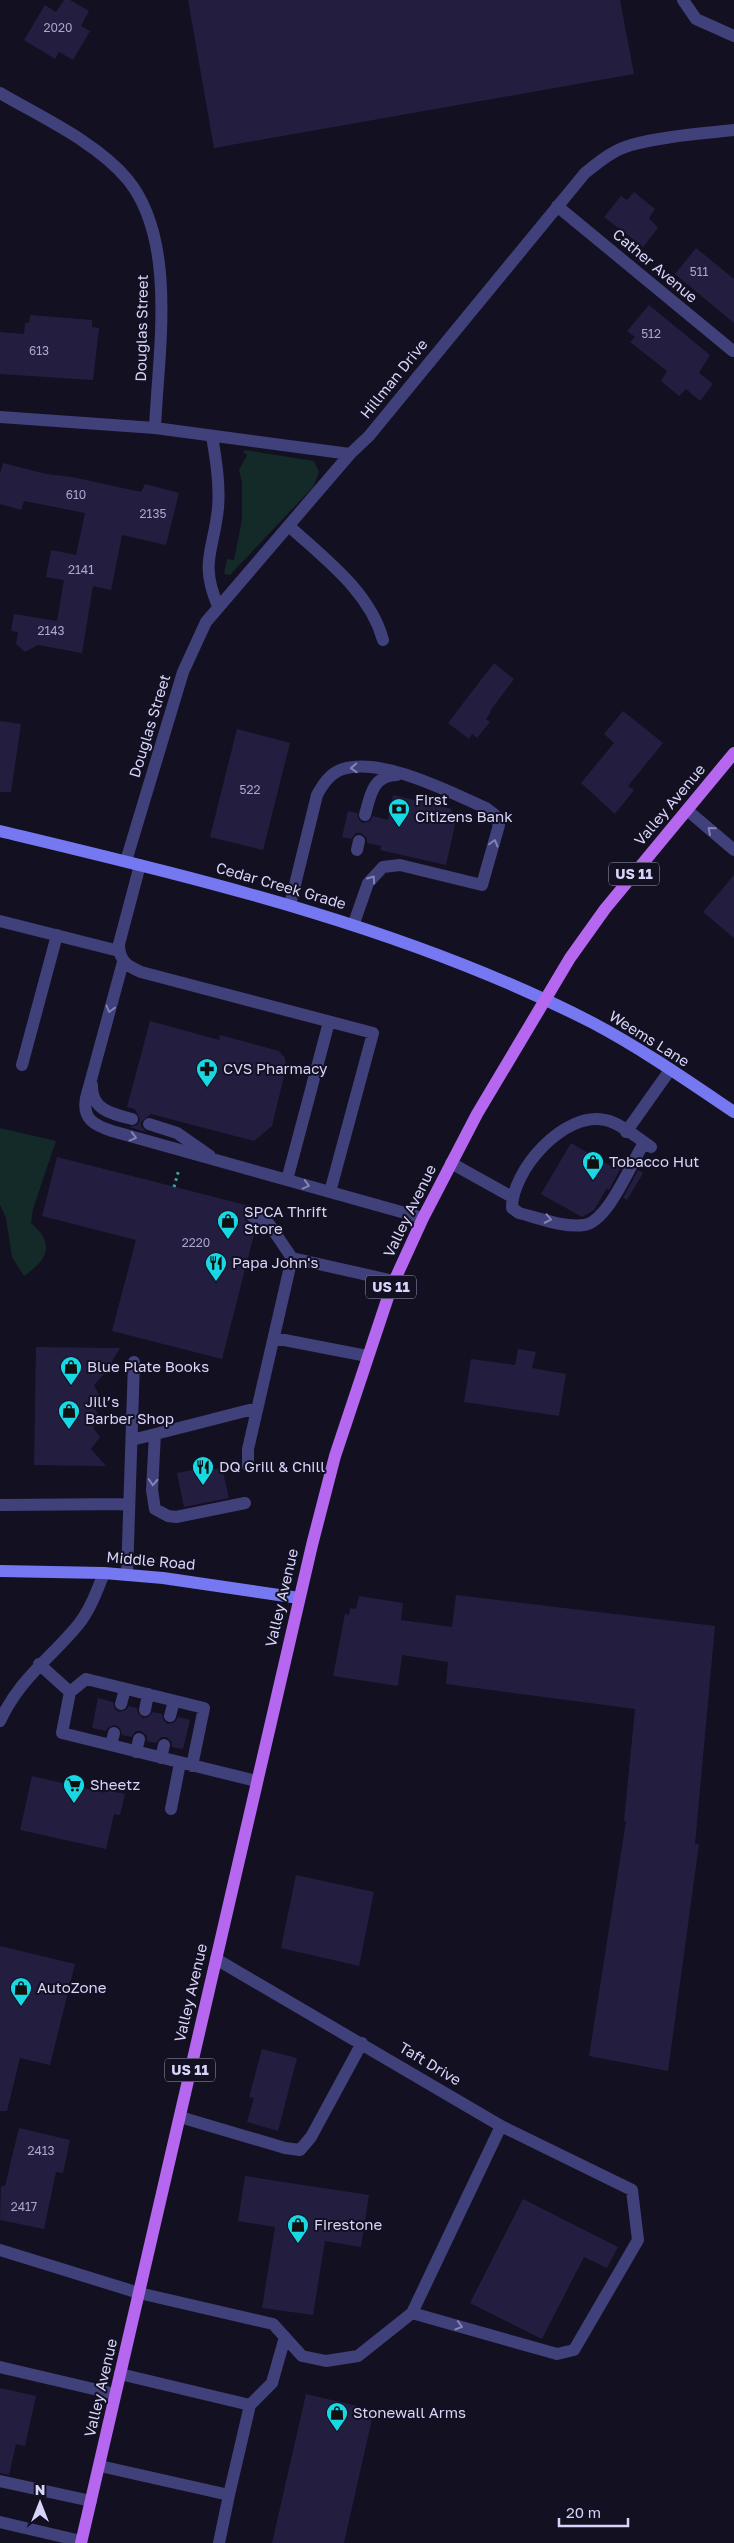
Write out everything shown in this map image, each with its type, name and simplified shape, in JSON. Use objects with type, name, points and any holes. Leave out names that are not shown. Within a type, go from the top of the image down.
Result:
[{"type":"main road","name":"Valley Avenue","points":[[81,2542],[299,1598],[335,1456],[367,1356],[394,1281],[451,1162],[543,1001],[604,909],[734,753]]},
{"type":"main road","name":"Cedar Creek Grade","points":[[0,830],[126,861],[354,923],[485,973],[543,1001]]},
{"type":"main road","name":"Weems Lane","points":[[543,1001],[616,1036],[734,1112]]},
{"type":"main road","name":"Middle Road","points":[[0,1571],[127,1575],[202,1582],[299,1598]]},
{"type":"street","points":[[683,0],[696,19],[734,36]]},
{"type":"street","name":"Douglas Street","points":[[0,93],[92,148],[128,180],[142,201],[156,242],[161,284],[155,428]]},
{"type":"street","name":"Hillman Drive","points":[[350,454],[369,436],[585,173],[606,157],[630,145],[734,130]]},
{"type":"street","name":"Cather Avenue","points":[[557,206],[733,351]]},
{"type":"street","points":[[0,418],[155,428],[350,454]]},
{"type":"street","points":[[212,436],[218,469],[218,510],[207,568],[211,590],[218,606]]},
{"type":"street","name":"Douglas Street","points":[[126,861],[182,672],[196,640],[218,606],[290,526],[350,454]]},
{"type":"street","points":[[290,526],[340,572],[364,600],[378,620],[383,640]]},
{"type":"street","points":[[290,905],[317,796],[324,783],[335,773],[344,769],[373,768],[407,776],[486,808],[495,814],[499,825],[482,885],[400,865],[383,866],[368,883],[354,923]]},
{"type":"street","points":[[365,814],[371,793],[379,781],[394,775],[407,776]]},
{"type":"street","points":[[687,810],[734,850]]},
{"type":"street","points":[[140,865],[121,957],[84,1106],[87,1118],[95,1125],[423,1218]]},
{"type":"street","points":[[0,921],[57,935],[121,957],[141,972],[373,1033],[330,1192]]},
{"type":"street","points":[[22,1065],[57,935]]},
{"type":"street","points":[[287,1180],[329,1022]]},
{"type":"street","points":[[626,1132],[670,1070]]},
{"type":"street","points":[[92,1075],[92,1093],[97,1104],[110,1113],[132,1119]]},
{"type":"street","points":[[594,1118],[612,1121],[648,1145],[609,1205],[596,1221],[585,1225],[572,1225],[519,1213],[512,1208],[512,1197],[536,1156],[561,1130],[580,1121],[594,1118]]},
{"type":"street","points":[[149,1124],[177,1133],[216,1160]]},
{"type":"street","points":[[451,1162],[512,1197]]},
{"type":"street","points":[[252,1216],[269,1224],[292,1258],[394,1281]]},
{"type":"street","points":[[248,1466],[248,1449],[292,1258]]},
{"type":"street","points":[[274,1338],[367,1356]]},
{"type":"street","points":[[127,1575],[134,1362]]},
{"type":"street","points":[[132,1440],[257,1408]]},
{"type":"street","points":[[156,1434],[152,1490],[155,1509],[161,1514],[176,1517],[245,1503]]},
{"type":"street","points":[[0,1505],[129,1504]]},
{"type":"street","points":[[0,1721],[20,1687],[39,1664],[78,1624],[92,1603],[104,1573]]},
{"type":"street","points":[[39,1664],[70,1692]]},
{"type":"street","points":[[171,1809],[186,1765],[204,1708],[86,1679],[70,1692],[62,1733],[112,1739],[136,1752],[186,1765],[256,1781]]},
{"type":"street","points":[[121,1704],[125,1688]]},
{"type":"street","points":[[145,1710],[148,1694]]},
{"type":"street","points":[[170,1716],[174,1701]]},
{"type":"street","points":[[136,1752],[138,1739]]},
{"type":"street","points":[[161,1758],[164,1745]]},
{"type":"street","name":"Taft Drive","points":[[216,1959],[501,2126],[632,2190],[638,2240],[574,2350],[557,2354],[412,2313]]},
{"type":"street","points":[[180,2117],[284,2148],[300,2150],[311,2137],[362,2043]]},
{"type":"street","points":[[0,2250],[139,2293],[273,2324],[302,2356],[326,2361],[358,2356],[412,2313],[501,2126]]},
{"type":"street","points":[[219,2543],[250,2405],[272,2383],[285,2337]]},
{"type":"street","points":[[0,2367],[115,2394]]},
{"type":"street","points":[[120,2374],[250,2405]]},
{"type":"street","points":[[100,2466],[229,2495]]},
{"type":"street","points":[[0,2482],[91,2501]]},
{"type":"street","points":[[0,2522],[81,2542]]},
{"type":"path","points":[[174,1187],[180,1167]]},
{"type":"green space","points":[[245,450],[314,461],[319,472],[313,487],[230,575],[224,574],[227,559],[234,560],[242,520],[242,482],[239,470],[247,455],[243,452]]},
{"type":"green space","points":[[0,1128],[56,1141],[33,1209],[31,1223],[44,1238],[46,1251],[38,1264],[24,1276],[12,1257],[6,1218],[0,1205]]},
{"type":"building","points":[[64,0],[70,0],[89,11],[81,26],[90,31],[73,60],[59,52],[55,59],[24,40],[45,5],[56,12]]},
{"type":"building","points":[[188,0],[620,0],[634,74],[214,148]]},
{"type":"building","points":[[634,192],[655,209],[649,218],[658,228],[643,247],[604,217],[621,196],[627,200]]},
{"type":"building","points":[[696,248],[734,279],[734,323],[675,274]]},
{"type":"building","points":[[649,305],[710,355],[699,373],[713,384],[700,401],[686,389],[679,396],[661,381],[667,371],[630,342],[635,337],[627,331]]},
{"type":"building","points":[[30,315],[92,320],[92,327],[99,328],[93,380],[0,374],[0,332],[24,334],[25,323],[29,323]]},
{"type":"building","points":[[3,463],[46,474],[72,477],[141,492],[145,484],[179,493],[166,545],[122,535],[111,590],[93,586],[82,653],[38,645],[25,652],[16,644],[18,632],[11,631],[14,614],[57,621],[64,580],[46,577],[51,550],[76,555],[85,513],[24,501],[21,510],[0,504],[0,474]]},
{"type":"building","points":[[494,663],[514,679],[490,711],[486,719],[490,722],[477,738],[472,734],[469,739],[448,723]]},
{"type":"building","points":[[623,711],[663,743],[628,786],[634,790],[615,814],[581,783],[614,743],[604,734]]},
{"type":"building","points":[[0,721],[21,724],[11,792],[0,792]]},
{"type":"building","points":[[237,729],[290,743],[263,850],[210,837]]},
{"type":"building","name":"First Citizens Bank","points":[[393,795],[452,809],[451,815],[457,816],[446,865],[380,850],[381,846],[367,843],[367,838],[361,833],[356,833],[351,839],[342,837],[348,811],[357,813],[359,820],[363,823],[370,821],[373,816],[388,820]]},
{"type":"building","points":[[734,875],[734,938],[703,912]]},
{"type":"building","name":"CVS Pharmacy","points":[[150,1021],[219,1040],[220,1035],[279,1051],[285,1058],[286,1068],[272,1126],[254,1141],[151,1114],[141,1122],[141,1126],[146,1132],[129,1127],[137,1125],[140,1120],[135,1109],[127,1107]]},
{"type":"building","name":"Tobacco Hut","points":[[571,1143],[614,1168],[619,1159],[624,1162],[609,1190],[607,1188],[594,1210],[582,1217],[541,1194]]},
{"type":"building","points":[[57,1157],[254,1207],[244,1213],[246,1221],[250,1226],[256,1227],[222,1359],[112,1331],[136,1240],[42,1216]]},
{"type":"building","points":[[638,1170],[643,1173],[627,1200],[623,1198]]},
{"type":"building","points":[[36,1347],[120,1348],[105,1373],[94,1385],[100,1397],[94,1406],[100,1418],[93,1428],[100,1437],[91,1449],[106,1466],[34,1465]]},
{"type":"building","points":[[518,1349],[536,1352],[532,1368],[566,1374],[559,1416],[464,1402],[471,1359],[515,1365]]},
{"type":"building","name":"DQ Grill & Chill","points":[[209,1467],[210,1470],[222,1468],[229,1498],[184,1507],[177,1473]]},
{"type":"building","points":[[456,1595],[715,1626],[695,1844],[699,1844],[668,2071],[589,2056],[626,1821],[624,1821],[635,1709],[446,1684],[448,1662],[402,1655],[398,1686],[333,1676],[345,1614],[349,1615],[350,1608],[356,1609],[359,1596],[403,1603],[401,1620],[452,1627]]},
{"type":"building","name":"Sheetz","points":[[98,1698],[113,1702],[115,1709],[119,1712],[126,1710],[129,1706],[137,1708],[138,1713],[143,1718],[148,1717],[153,1712],[162,1714],[164,1721],[168,1724],[175,1722],[178,1717],[190,1720],[183,1749],[172,1747],[172,1742],[166,1737],[161,1737],[156,1743],[147,1741],[147,1736],[141,1731],[136,1731],[131,1737],[122,1735],[120,1728],[115,1725],[109,1727],[106,1731],[92,1728]]},
{"type":"building","name":"Sheetz","points":[[32,1776],[105,1793],[105,1790],[125,1794],[120,1815],[114,1814],[106,1849],[20,1830]]},
{"type":"building","points":[[296,1875],[374,1892],[359,1966],[281,1948]]},
{"type":"building","points":[[0,1946],[75,1964],[50,2065],[20,2058],[7,2111],[0,2111]]},
{"type":"building","points":[[262,2049],[297,2058],[278,2131],[247,2122],[254,2098],[249,2097]]},
{"type":"building","points":[[19,2128],[70,2140],[63,2173],[56,2172],[44,2229],[0,2220],[1,2186],[5,2186]]},
{"type":"building","name":"Firestone","points":[[245,2176],[369,2195],[361,2247],[325,2241],[313,2315],[262,2308],[275,2227],[238,2221]]},
{"type":"building","points":[[523,2199],[618,2247],[607,2268],[584,2257],[542,2339],[470,2303]]},
{"type":"building","points":[[0,2388],[36,2396],[25,2446],[16,2444],[9,2475],[0,2473]]},
{"type":"building","points":[[306,2394],[374,2410],[344,2543],[272,2543]]},
{"type":"place","name":"First Citizens Bank","points":[[399,828]]},
{"type":"place","name":"CVS Pharmacy","points":[[207,1088]]},
{"type":"place","name":"Tobacco Hut","points":[[593,1181]]},
{"type":"place","name":"SPCA Thrift Store","points":[[228,1240]]},
{"type":"place","name":"Papa John's","points":[[216,1282]]},
{"type":"place","name":"Blue Plate Books","points":[[71,1386]]},
{"type":"place","name":"Jill’s Barber Shop","points":[[69,1430]]},
{"type":"place","name":"DQ Grill & Chill","points":[[203,1486]]},
{"type":"place","name":"Sheetz","points":[[74,1804]]},
{"type":"place","name":"AutoZone","points":[[21,2007]]},
{"type":"place","name":"Firestone","points":[[298,2244]]},
{"type":"place","name":"Stonewall Arms","points":[[337,2432]]}]
